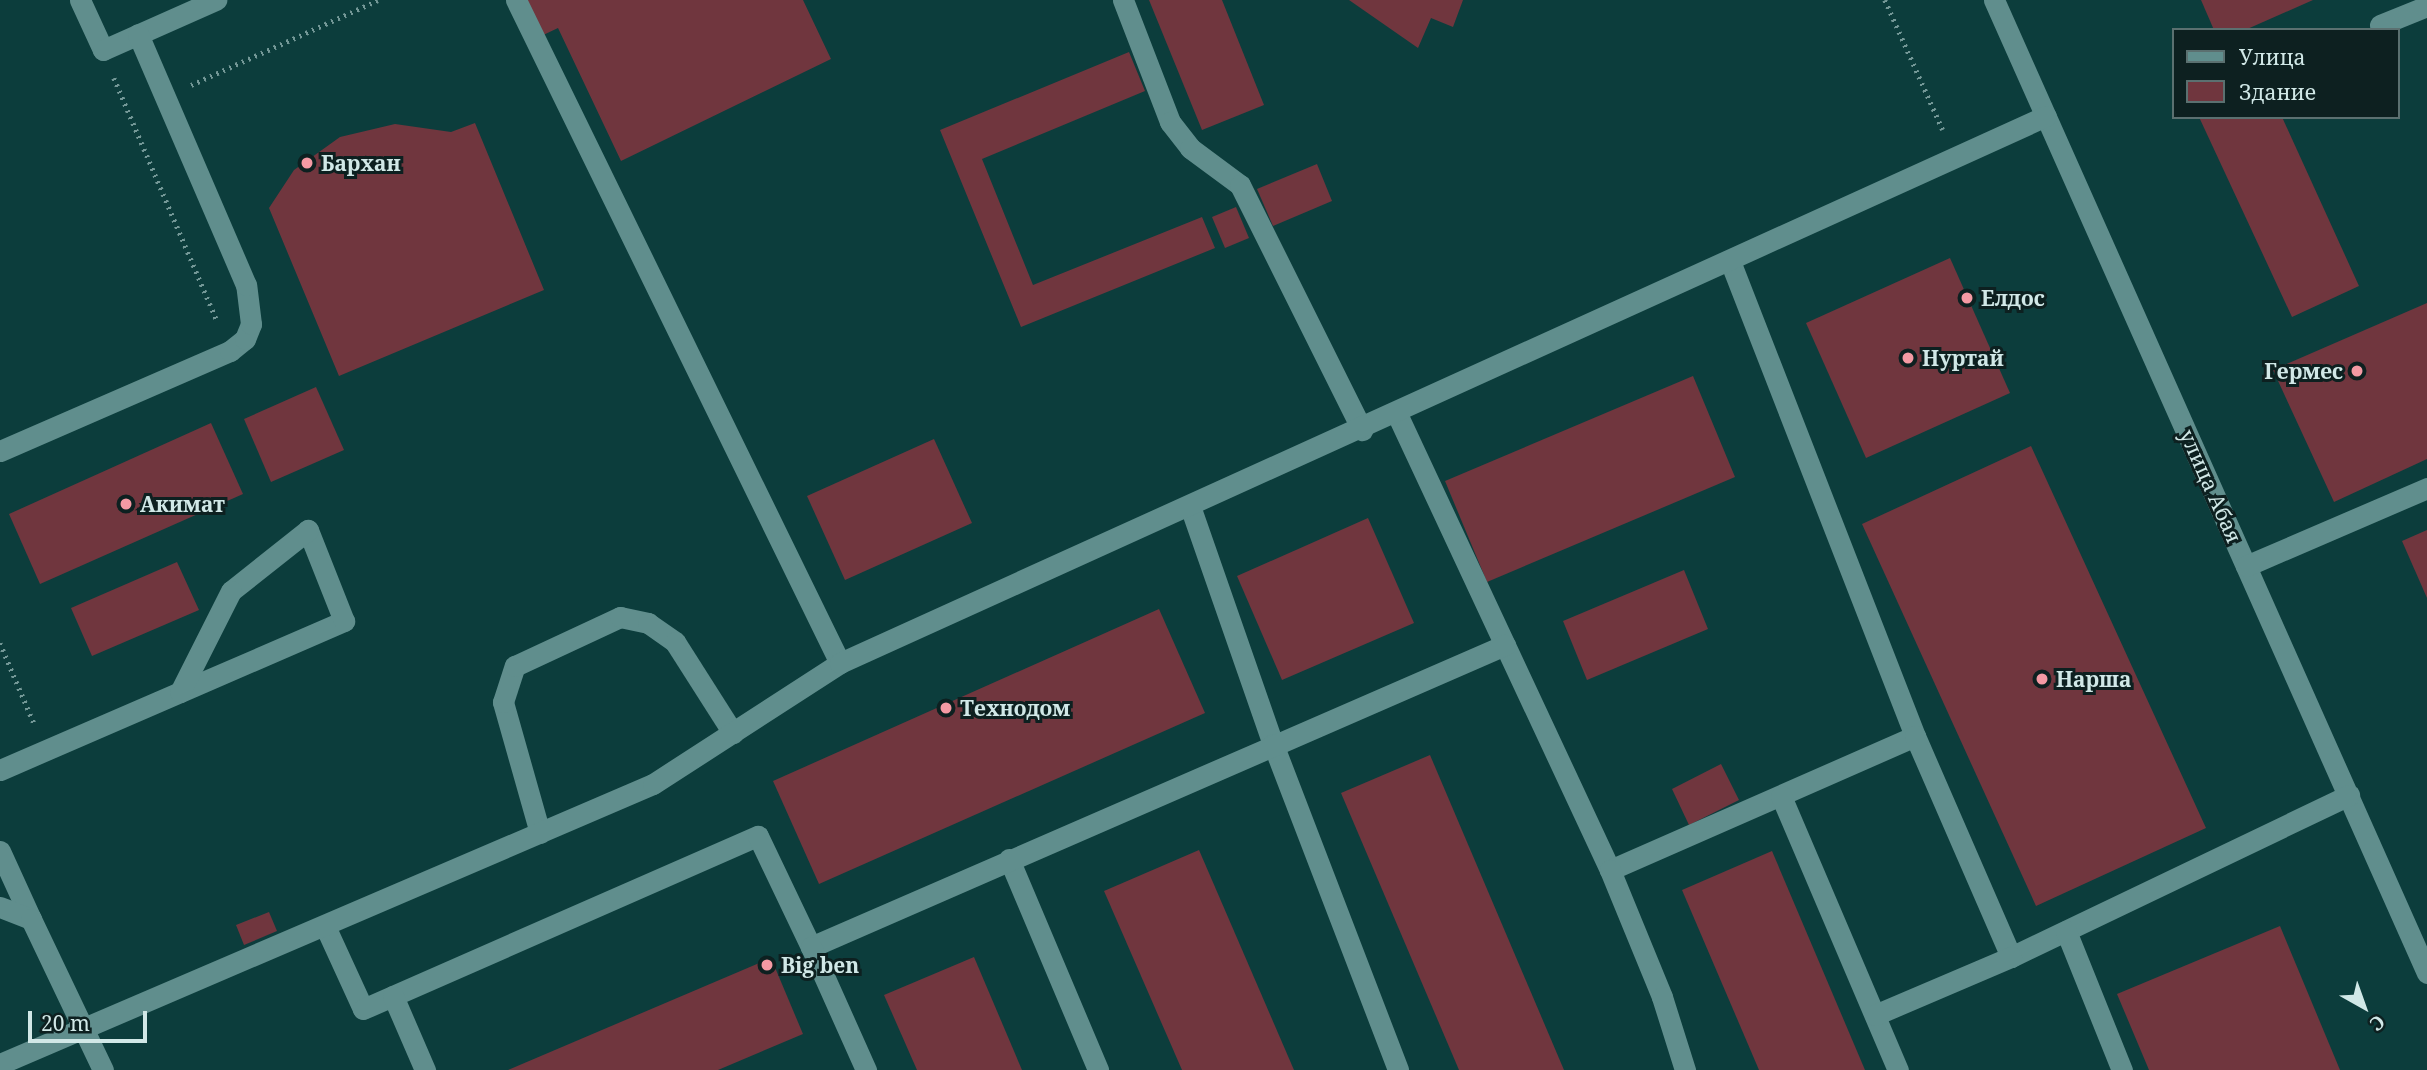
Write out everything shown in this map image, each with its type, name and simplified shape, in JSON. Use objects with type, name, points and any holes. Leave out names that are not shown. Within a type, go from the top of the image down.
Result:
[{"type":"street","points":[[80,0],[103,50],[216,0]]},
{"type":"street","points":[[516,0],[840,663]]},
{"type":"street","points":[[1123,0],[1170,122],[1190,148],[1240,186],[1362,430]]},
{"type":"street","name":"улица Абая","points":[[1994,0],[2427,972]]},
{"type":"street","points":[[2380,25],[2427,6]]},
{"type":"street","points":[[0,451],[230,351],[245,339],[252,305],[138,34]]},
{"type":"street","points":[[0,1064],[86,1030],[653,784],[840,663],[1362,430],[2046,116]]},
{"type":"street","points":[[1730,261],[1915,736],[2011,957]]},
{"type":"street","points":[[1397,414],[1610,870],[1662,997],[1685,1070]]},
{"type":"street","points":[[2246,566],[2427,488]]},
{"type":"street","points":[[1190,506],[1273,744],[1398,1070]]},
{"type":"street","points":[[0,769],[46,750],[180,692],[344,621],[308,530],[231,591],[180,692]]},
{"type":"street","points":[[540,833],[503,702],[515,666],[620,617],[648,623],[675,642],[733,733]]},
{"type":"street","points":[[811,947],[1505,645]]},
{"type":"street","points":[[1610,870],[1915,736]]},
{"type":"street","points":[[1875,1015],[2011,957],[2349,795]]},
{"type":"street","points":[[1782,796],[1898,1070]]},
{"type":"street","points":[[325,926],[363,1009],[758,836],[811,947],[857,1067]]},
{"type":"street","points":[[0,851],[103,1070]]},
{"type":"street","points":[[1009,859],[1098,1070]]},
{"type":"street","points":[[0,907],[31,919]]},
{"type":"street","points":[[2066,931],[2122,1070]]},
{"type":"street","points":[[393,996],[425,1070]]},
{"type":"path","points":[[165,97],[378,0]]},
{"type":"path","points":[[1885,0],[1955,157]]},
{"type":"path","points":[[103,50],[230,351]]},
{"type":"path","points":[[0,643],[46,750]]},
{"type":"building","points":[[521,0],[803,0],[831,59],[621,161],[558,28],[539,37]]},
{"type":"building","points":[[1149,0],[1222,0],[1264,105],[1202,130]]},
{"type":"building","points":[[1349,0],[1463,0],[1453,27],[1431,18],[1418,48]]},
{"type":"building","points":[[2201,0],[2313,0],[2250,28],[2213,28]]},
{"type":"building","points":[[1129,52],[1145,91],[982,159],[1033,285],[1202,217],[1215,248],[1021,327],[940,130]]},
{"type":"building","points":[[2200,119],[2283,119],[2359,286],[2292,317]]},
{"type":"building","points":[[475,123],[544,290],[339,376],[269,208],[294,170],[340,137],[395,124],[451,132]]},
{"type":"building","points":[[1317,164],[1332,201],[1273,226],[1257,189]]},
{"type":"building","points":[[1236,207],[1249,238],[1225,248],[1212,217]]},
{"type":"building","name":"Нуртай","points":[[1950,258],[2010,393],[1866,458],[1806,323]]},
{"type":"building","points":[[2427,303],[2427,459],[2334,502],[2273,370]]},
{"type":"building","points":[[1693,376],[1735,477],[1487,582],[1445,481]]},
{"type":"building","points":[[316,387],[344,450],[271,482],[244,419]]},
{"type":"building","name":"Акимат","points":[[211,423],[243,494],[40,584],[9,514]]},
{"type":"building","points":[[934,439],[972,523],[845,580],[807,496]]},
{"type":"building","points":[[2031,446],[2206,828],[2036,906],[1862,524]]},
{"type":"building","points":[[1368,518],[1414,623],[1282,680],[1237,576]]},
{"type":"building","points":[[2427,530],[2427,598],[2402,541]]},
{"type":"building","points":[[177,562],[199,610],[92,656],[71,608]]},
{"type":"building","points":[[1684,570],[1708,629],[1587,680],[1563,621]]},
{"type":"building","points":[[1159,609],[1205,713],[819,884],[773,781]]},
{"type":"building","points":[[1430,755],[1564,1070],[1459,1070],[1341,793]]},
{"type":"building","points":[[1721,764],[1739,800],[1689,825],[1672,789]]},
{"type":"building","points":[[1199,850],[1294,1070],[1182,1070],[1104,891]]},
{"type":"building","points":[[1772,851],[1865,1070],[1759,1070],[1682,890]]},
{"type":"building","points":[[269,912],[277,931],[244,945],[236,925]]},
{"type":"building","points":[[2280,926],[2340,1070],[2149,1070],[2117,994]]},
{"type":"building","points":[[974,957],[1022,1070],[917,1070],[884,995]]},
{"type":"building","points":[[771,958],[803,1034],[718,1070],[508,1070]]},
{"type":"place","name":"Бархан","points":[[307,163]]},
{"type":"place","name":"Елдос","points":[[1967,298]]},
{"type":"place","name":"Нуртай","points":[[1908,358]]},
{"type":"place","name":"Гермес","points":[[2357,371]]},
{"type":"place","name":"Акимат","points":[[126,504]]},
{"type":"place","name":"Нарша","points":[[2042,679]]},
{"type":"place","name":"Технодом","points":[[946,708]]},
{"type":"place","name":"Big ben","points":[[767,965]]}]
